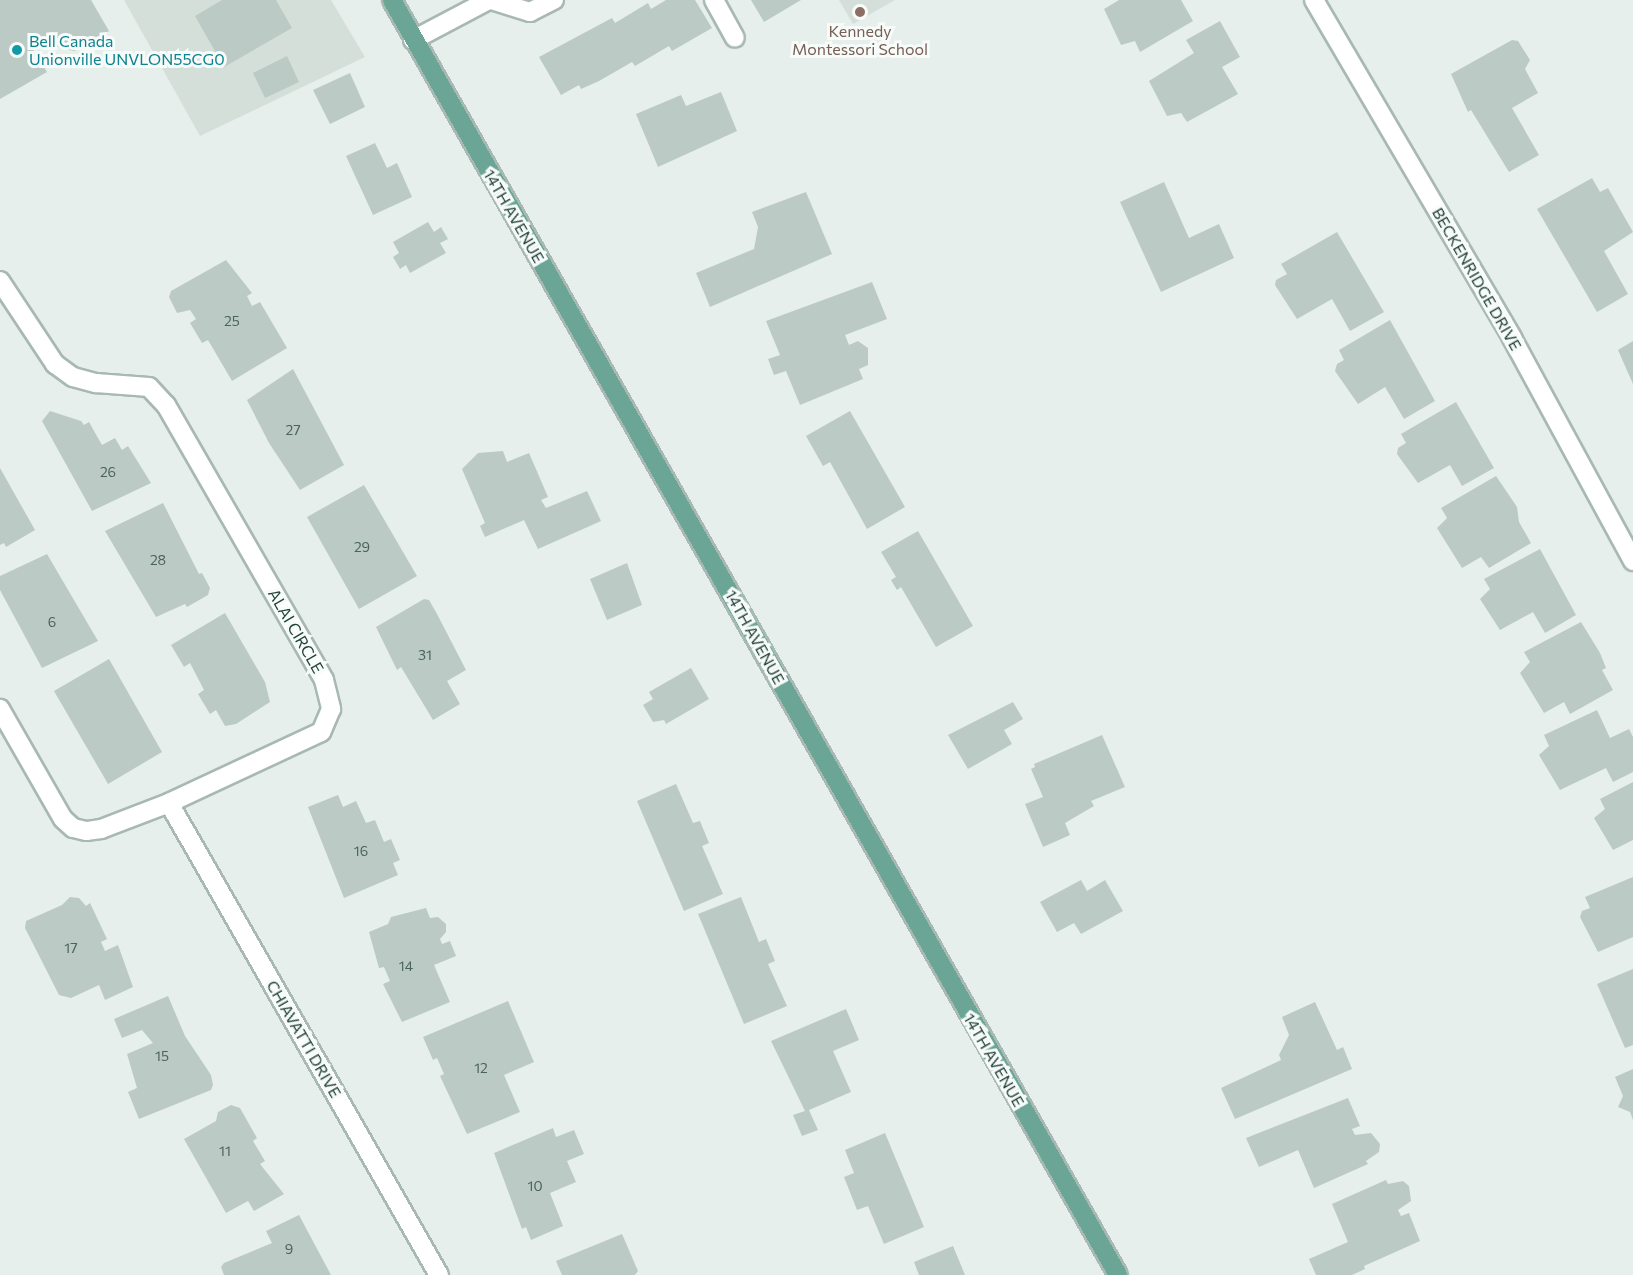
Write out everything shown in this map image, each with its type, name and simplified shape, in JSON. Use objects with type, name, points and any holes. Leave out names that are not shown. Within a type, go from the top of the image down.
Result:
[{"type":"main road","name":"14TH AVENUE","points":[[392,0],[1118,1275]]},
{"type":"street","points":[[413,40],[490,0],[530,12],[554,0]]},
{"type":"street","points":[[714,0],[735,38]]},
{"type":"street","name":"BECKENRIDGE DRIVE","points":[[1314,0],[1512,338],[1633,561]]},
{"type":"street","name":"ALAI CIRCLE","points":[[0,280],[55,364],[73,376],[96,383],[149,387],[166,405],[324,680],[331,709],[321,732],[169,802],[101,829],[73,828],[63,819],[0,709]]},
{"type":"street","name":"CHIAVATTI DRIVE","points":[[169,802],[439,1275]]},
{"type":"shaded area","points":[[124,0],[331,0],[365,57],[200,136]]},
{"type":"shaded area","name":"Kennedy Montessori School","points":[[839,0],[895,0],[853,24]]},
{"type":"building","name":"Bell Canada Unionville UNVLON55CG0","points":[[0,0],[91,0],[109,31],[74,51],[41,43],[33,49],[47,72],[0,99]]},
{"type":"building","points":[[222,0],[276,0],[292,28],[224,67],[195,16]]},
{"type":"building","points":[[666,0],[695,0],[712,28],[672,51],[669,46],[635,66],[632,62],[599,81],[581,89],[579,85],[561,95],[539,57],[612,18],[615,23],[648,3],[651,9]]},
{"type":"building","points":[[751,0],[801,0],[764,22]]},
{"type":"building","points":[[1119,0],[1181,0],[1193,21],[1140,52],[1135,41],[1121,45],[1104,9]]},
{"type":"building","points":[[1220,21],[1240,57],[1222,67],[1238,94],[1187,122],[1181,113],[1167,116],[1149,81],[1194,53],[1186,40]]},
{"type":"building","points":[[1512,40],[1518,41],[1530,60],[1525,69],[1538,93],[1512,108],[1539,155],[1509,172],[1471,110],[1468,112],[1451,74]]},
{"type":"building","points":[[287,56],[299,82],[265,98],[253,73]]},
{"type":"building","points":[[350,73],[365,107],[330,124],[313,90]]},
{"type":"building","points":[[721,92],[737,131],[658,167],[636,114],[681,95],[686,106]]},
{"type":"building","points":[[375,143],[387,168],[397,163],[412,197],[373,215],[346,156]]},
{"type":"building","points":[[1592,178],[1600,192],[1608,188],[1633,232],[1604,251],[1628,294],[1597,312],[1537,209]]},
{"type":"building","points":[[1164,182],[1189,238],[1219,224],[1234,258],[1161,292],[1120,202]]},
{"type":"building","points":[[806,192],[832,254],[710,307],[696,273],[754,249],[758,227],[752,212]]},
{"type":"building","points":[[428,222],[434,232],[441,227],[448,239],[440,243],[446,253],[410,273],[406,265],[400,269],[393,257],[399,253],[393,242]]},
{"type":"building","points":[[1337,232],[1384,312],[1350,331],[1332,299],[1297,319],[1275,285],[1276,280],[1287,274],[1281,264]]},
{"type":"building","points":[[226,260],[252,293],[247,296],[252,306],[260,302],[287,348],[232,381],[208,340],[202,343],[190,323],[196,319],[190,310],[177,313],[169,297],[171,291]]},
{"type":"building","points":[[872,282],[887,319],[845,335],[849,345],[858,341],[868,348],[868,365],[859,369],[863,379],[800,405],[786,371],[774,375],[768,359],[780,355],[766,321]]},
{"type":"building","points":[[1390,320],[1435,401],[1404,419],[1385,387],[1358,404],[1335,371],[1337,364],[1344,360],[1339,350]]},
{"type":"building","points":[[1633,341],[1633,384],[1618,350]]},
{"type":"building","points":[[293,369],[344,465],[300,490],[269,443],[247,400]]},
{"type":"building","points":[[1456,402],[1494,468],[1462,486],[1450,465],[1418,483],[1397,454],[1398,448],[1406,443],[1401,434]]},
{"type":"building","points":[[50,411],[81,421],[84,425],[89,422],[102,445],[115,438],[122,450],[128,446],[151,483],[92,511],[42,421]]},
{"type":"building","points":[[850,411],[905,507],[867,529],[830,462],[823,466],[806,436]]},
{"type":"building","points":[[503,451],[507,462],[529,453],[548,497],[541,500],[546,508],[587,491],[601,521],[538,549],[524,520],[485,537],[480,526],[485,523],[462,469],[478,453]]},
{"type":"building","points":[[0,468],[35,530],[6,547],[4,543],[0,545]]},
{"type":"building","points":[[1496,476],[1517,507],[1519,522],[1531,543],[1489,568],[1481,557],[1462,568],[1437,528],[1447,518],[1441,508]]},
{"type":"building","points":[[364,485],[417,576],[359,609],[307,517]]},
{"type":"building","points":[[163,503],[199,574],[202,573],[210,588],[208,595],[187,607],[185,604],[156,617],[105,531]]},
{"type":"building","points":[[918,531],[973,626],[936,647],[901,587],[897,590],[891,580],[896,577],[881,552]]},
{"type":"building","points":[[1540,549],[1576,615],[1545,633],[1533,612],[1500,630],[1480,599],[1490,589],[1484,579]]},
{"type":"building","points":[[47,554],[98,641],[42,668],[0,590],[0,576]]},
{"type":"building","points":[[627,563],[642,605],[607,620],[590,579]]},
{"type":"building","points":[[424,599],[429,600],[466,670],[447,681],[460,704],[433,720],[401,667],[397,670],[376,627]]},
{"type":"building","points":[[225,613],[265,682],[270,702],[236,724],[225,726],[216,710],[210,714],[198,694],[204,690],[190,663],[184,667],[171,645]]},
{"type":"building","points":[[1581,622],[1600,653],[1606,668],[1602,670],[1613,690],[1570,714],[1564,702],[1544,713],[1520,673],[1530,662],[1524,652]]},
{"type":"building","points":[[109,659],[162,752],[108,784],[54,691]]},
{"type":"building","points":[[691,668],[709,699],[666,724],[664,720],[653,722],[643,705],[653,699],[649,692]]},
{"type":"building","points":[[1013,702],[1023,719],[1004,730],[1012,744],[968,769],[948,735]]},
{"type":"building","points":[[1597,710],[1610,738],[1629,729],[1633,737],[1633,772],[1613,782],[1606,768],[1560,790],[1539,755],[1549,746],[1544,735]]},
{"type":"building","points":[[1102,735],[1125,787],[1091,801],[1094,806],[1065,823],[1070,835],[1043,847],[1025,804],[1043,797],[1031,769],[1035,767],[1034,764]]},
{"type":"building","points":[[1633,782],[1633,840],[1613,850],[1594,818],[1605,809],[1600,799]]},
{"type":"building","points":[[676,784],[693,823],[700,821],[709,843],[702,846],[723,894],[684,911],[637,801]]},
{"type":"building","points":[[338,795],[343,807],[356,801],[366,823],[375,820],[384,842],[391,839],[400,860],[393,863],[398,875],[344,898],[308,807]]},
{"type":"building","points":[[1633,877],[1633,937],[1598,952],[1580,917],[1582,911],[1590,908],[1585,897]]},
{"type":"building","points":[[1081,880],[1087,891],[1105,880],[1123,911],[1081,934],[1074,923],[1057,932],[1040,902]]},
{"type":"building","points":[[70,897],[79,898],[86,906],[90,903],[107,939],[101,942],[105,951],[118,945],[133,987],[105,1000],[99,985],[71,998],[59,995],[25,928],[26,921],[62,905]]},
{"type":"building","points":[[741,897],[759,942],[766,939],[775,961],[768,964],[787,1006],[744,1024],[698,914]]},
{"type":"building","points":[[426,908],[430,918],[438,917],[446,924],[446,932],[440,939],[442,944],[450,941],[456,956],[434,965],[450,1002],[402,1022],[383,984],[390,981],[384,967],[379,968],[369,932],[388,924],[391,917]]},
{"type":"building","points":[[1633,969],[1633,1045],[1625,1048],[1597,984]]},
{"type":"building","points":[[168,996],[185,1036],[211,1075],[213,1085],[211,1090],[139,1119],[128,1092],[137,1088],[127,1054],[153,1043],[142,1030],[122,1038],[114,1019]]},
{"type":"building","points":[[508,1001],[534,1062],[504,1075],[520,1112],[467,1134],[440,1076],[444,1074],[437,1058],[433,1060],[423,1037]]},
{"type":"building","points":[[1315,1002],[1337,1050],[1343,1047],[1352,1069],[1235,1119],[1221,1088],[1281,1060],[1279,1055],[1289,1035],[1282,1017]]},
{"type":"building","points":[[846,1009],[859,1040],[833,1051],[851,1092],[809,1110],[818,1130],[802,1136],[793,1115],[805,1111],[771,1041]]},
{"type":"building","points":[[1633,1069],[1633,1120],[1630,1112],[1618,1107],[1623,1096],[1615,1077]]},
{"type":"building","points":[[1348,1098],[1360,1126],[1352,1129],[1355,1135],[1371,1133],[1380,1144],[1379,1152],[1366,1161],[1368,1164],[1314,1188],[1298,1150],[1259,1167],[1246,1138]]},
{"type":"building","points":[[231,1105],[240,1108],[257,1138],[253,1141],[265,1161],[260,1164],[284,1194],[254,1211],[248,1201],[226,1213],[184,1139],[216,1121],[218,1112]]},
{"type":"building","points":[[553,1128],[556,1137],[574,1130],[584,1154],[567,1161],[576,1182],[550,1193],[563,1226],[531,1240],[526,1227],[522,1229],[494,1153]]},
{"type":"building","points":[[885,1133],[924,1227],[884,1244],[868,1206],[857,1210],[844,1177],[854,1173],[845,1150]]},
{"type":"building","points":[[1386,1180],[1388,1184],[1403,1181],[1409,1186],[1411,1201],[1398,1210],[1401,1216],[1409,1213],[1420,1241],[1364,1266],[1365,1269],[1352,1275],[1316,1275],[1309,1259],[1348,1242],[1332,1204]]},
{"type":"building","points":[[299,1215],[331,1275],[224,1275],[221,1267],[224,1263],[272,1243],[266,1231]]},
{"type":"building","points":[[622,1234],[638,1271],[635,1275],[562,1275],[556,1261]]},
{"type":"building","points":[[953,1246],[965,1275],[919,1275],[914,1262]]},
{"type":"place","name":"Kennedy Montessori School","points":[[860,12]]},
{"type":"place","name":"Bell Canada Unionville UNVLON55CG0","points":[[17,50]]}]
